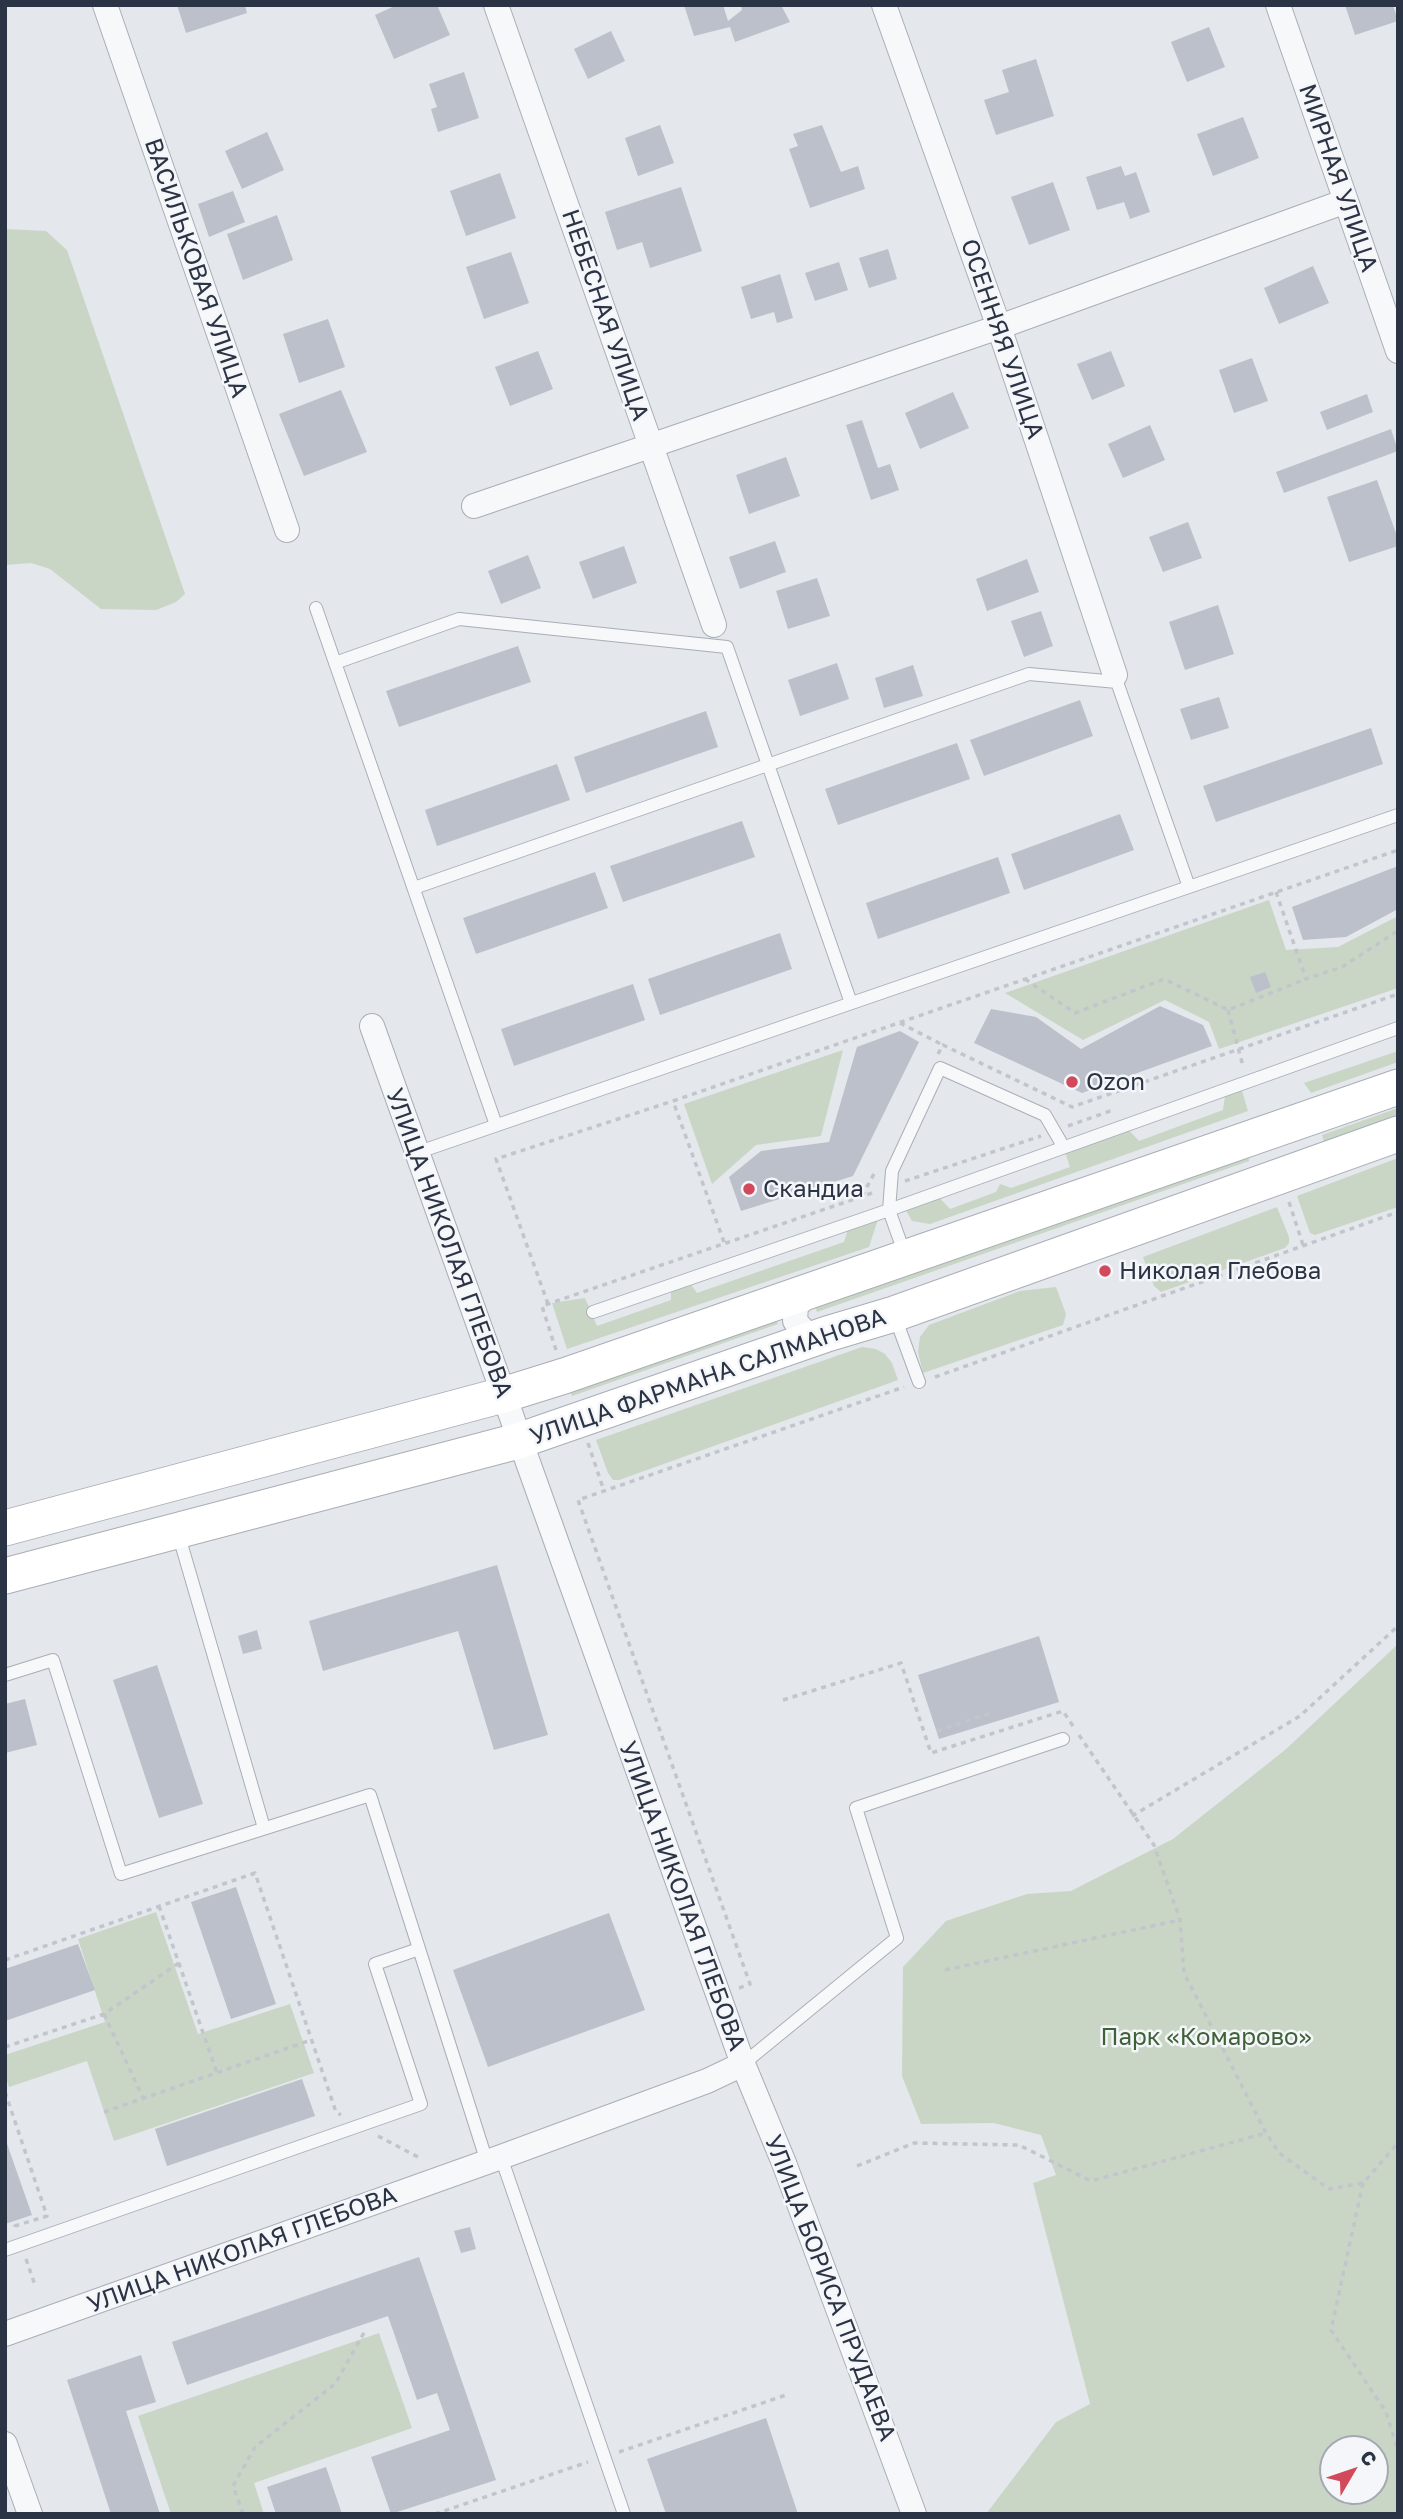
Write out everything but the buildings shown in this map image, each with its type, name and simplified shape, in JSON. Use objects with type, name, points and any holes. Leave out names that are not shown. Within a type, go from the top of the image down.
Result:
[{"type":"street","name":"ВАСИЛЬКОВАЯ УЛИЦА","points":[[105,5],[287,530]]},
{"type":"street","name":"НЕБЕСНАЯ УЛИЦА","points":[[496,5],[714,625]]},
{"type":"street","name":"ОСЕННЯЯ УЛИЦА","points":[[884,5],[999,327],[1116,679]]},
{"type":"street","name":"МИРНАЯ УЛИЦА","points":[[1278,5],[1398,351]]},
{"type":"street","points":[[474,506],[999,327],[1346,201]]},
{"type":"street","name":"УЛИЦА НИКОЛАЯ ГЛЕБОВА","points":[[5,2334],[494,2160],[707,2081],[743,2064],[372,1026]]},
{"type":"street","name":"УЛИЦА ФАРМАНА САЛМАНОВА","points":[[5,1528],[503,1395],[906,1259],[1398,1087]]},
{"type":"street","name":"УЛИЦА ФАРМАНА САЛМАНОВА","points":[[5,1576],[519,1441],[827,1334],[894,1314],[1398,1134]]},
{"type":"street","points":[[812,1291],[796,1306],[795,1321],[806,1333],[827,1334]]},
{"type":"street","name":"УЛИЦА БОРИСА ПРУДАЕВА","points":[[743,2064],[784,2163],[914,2514]]},
{"type":"street","points":[[5,2444],[30,2514]]},
{"type":"lane","points":[[316,608],[496,1125]]},
{"type":"lane","points":[[335,663],[459,619],[727,647],[851,1003]]},
{"type":"lane","points":[[414,888],[1029,674],[1116,679],[1189,887]]},
{"type":"lane","points":[[416,1153],[1398,815]]},
{"type":"lane","points":[[593,1312],[1398,1028]]},
{"type":"lane","points":[[906,1259],[888,1210],[892,1171],[940,1068],[1045,1115],[1063,1146]]},
{"type":"lane","points":[[894,1314],[919,1382]]},
{"type":"lane","points":[[177,1532],[264,1828]]},
{"type":"lane","points":[[5,1675],[53,1660],[121,1874],[370,1795],[419,1949],[624,2514]]},
{"type":"lane","points":[[743,2064],[897,1938],[856,1808],[1063,1739]]},
{"type":"lane","points":[[5,2250],[421,2104],[375,1964],[419,1949]]},
{"type":"path","points":[[548,1304],[496,1159],[673,1101],[1398,850]]},
{"type":"path","points":[[1276,892],[1306,979]]},
{"type":"path","points":[[1025,979],[1075,1013],[1164,979],[1228,1010],[1342,967],[1398,933]]},
{"type":"path","points":[[900,1023],[1072,1107],[1398,994]]},
{"type":"path","points":[[1228,1010],[1243,1066]]},
{"type":"path","points":[[937,1056],[943,1045]]},
{"type":"path","points":[[673,1101],[724,1242]]},
{"type":"path","points":[[557,1354],[542,1306],[1117,1109]]},
{"type":"path","points":[[862,1197],[881,1162]]},
{"type":"path","points":[[1288,1200],[1304,1245]]},
{"type":"path","points":[[736,1989],[750,1984],[578,1500],[1398,1212]]},
{"type":"path","points":[[587,1440],[604,1491]]},
{"type":"path","points":[[1132,1816],[1300,1716],[1398,1626]]},
{"type":"path","points":[[783,1700],[901,1663],[931,1753],[1063,1711],[1154,1845],[1180,1920],[1184,1973],[1266,2133],[1279,2153],[1329,2189],[1363,2183]]},
{"type":"path","points":[[937,1731],[991,1713]]},
{"type":"path","points":[[5,1960],[254,1873],[335,2112],[418,2157]]},
{"type":"path","points":[[159,1906],[217,2073]]},
{"type":"path","points":[[945,1970],[1180,1920]]},
{"type":"path","points":[[5,2047],[104,2014],[179,1963]]},
{"type":"path","points":[[104,2014],[143,2098]]},
{"type":"path","points":[[104,2112],[311,2040]]},
{"type":"path","points":[[5,2092],[47,2216],[15,2226],[34,2285]]},
{"type":"path","points":[[857,2166],[915,2143],[1019,2145],[1091,2181],[1266,2133]]},
{"type":"path","points":[[1398,2143],[1363,2183],[1331,2330],[1386,2413],[1398,2451]]},
{"type":"path","points":[[243,2514],[233,2486],[255,2446],[335,2384],[365,2331]]},
{"type":"green space","points":[[5,229],[46,231],[67,250],[185,594],[176,602],[156,610],[101,609],[50,569],[31,563],[5,565]]},
{"type":"green space","points":[[1269,900],[1286,950],[1338,947],[1398,916],[1398,988],[1219,1049],[1209,1022],[1165,1000],[1083,1040],[1005,993]]},
{"type":"green space","points":[[843,1050],[821,1136],[756,1145],[712,1184],[684,1104]]},
{"type":"green space","points":[[1398,1051],[1398,1062],[1311,1093],[1304,1083]]},
{"type":"green space","points":[[1240,1084],[1248,1111],[930,1224],[912,1221],[903,1205],[935,1193],[950,1209],[996,1192],[1000,1184],[1011,1188],[1070,1167],[1063,1146],[1124,1125],[1139,1141],[1223,1110],[1226,1089]]},
{"type":"green space","points":[[1398,1108],[1398,1116],[1324,1142],[1322,1135]]},
{"type":"green space","points":[[1248,1151],[1249,1161],[817,1312],[814,1303]]},
{"type":"green space","points":[[1398,1158],[1398,1207],[1315,1235],[1310,1233],[1297,1196]]},
{"type":"green space","points":[[1277,1207],[1289,1237],[1285,1248],[1161,1292],[1154,1286],[1143,1257]]},
{"type":"green space","points":[[880,1213],[869,1247],[567,1349],[552,1303],[585,1298],[597,1326],[671,1300],[671,1284],[687,1279],[697,1293],[844,1242],[850,1223]]},
{"type":"green space","points":[[1056,1287],[1066,1314],[1063,1325],[923,1373],[918,1352],[920,1337],[929,1325],[1020,1291]]},
{"type":"green space","points":[[775,1318],[778,1324],[572,1396],[568,1387]]},
{"type":"green space","points":[[862,1347],[876,1349],[885,1354],[892,1363],[898,1380],[619,1480],[613,1480],[608,1473],[596,1440]]},
{"type":"green space","name":"Парк «Комарово»","points":[[1398,1644],[1398,2514],[986,2514],[1056,2422],[1090,2404],[1033,2183],[1056,2175],[1041,2135],[994,2123],[921,2124],[902,2076],[903,1967],[946,1921],[1027,1894],[1071,1891],[1173,1839],[1285,1750]]},
{"type":"green space","points":[[156,1912],[198,2034],[290,2004],[314,2073],[114,2141],[87,2061],[9,2087],[5,2075],[5,2055],[105,2022],[78,1939]]},
{"type":"green space","points":[[379,2333],[412,2428],[254,2483],[264,2514],[171,2514],[138,2416]]},
{"type":"place","name":"Ozon","points":[[1072,1082]]},
{"type":"place","name":"Скандиа","points":[[749,1189]]},
{"type":"place","name":"Николая Глебова","points":[[1105,1271]]}]
